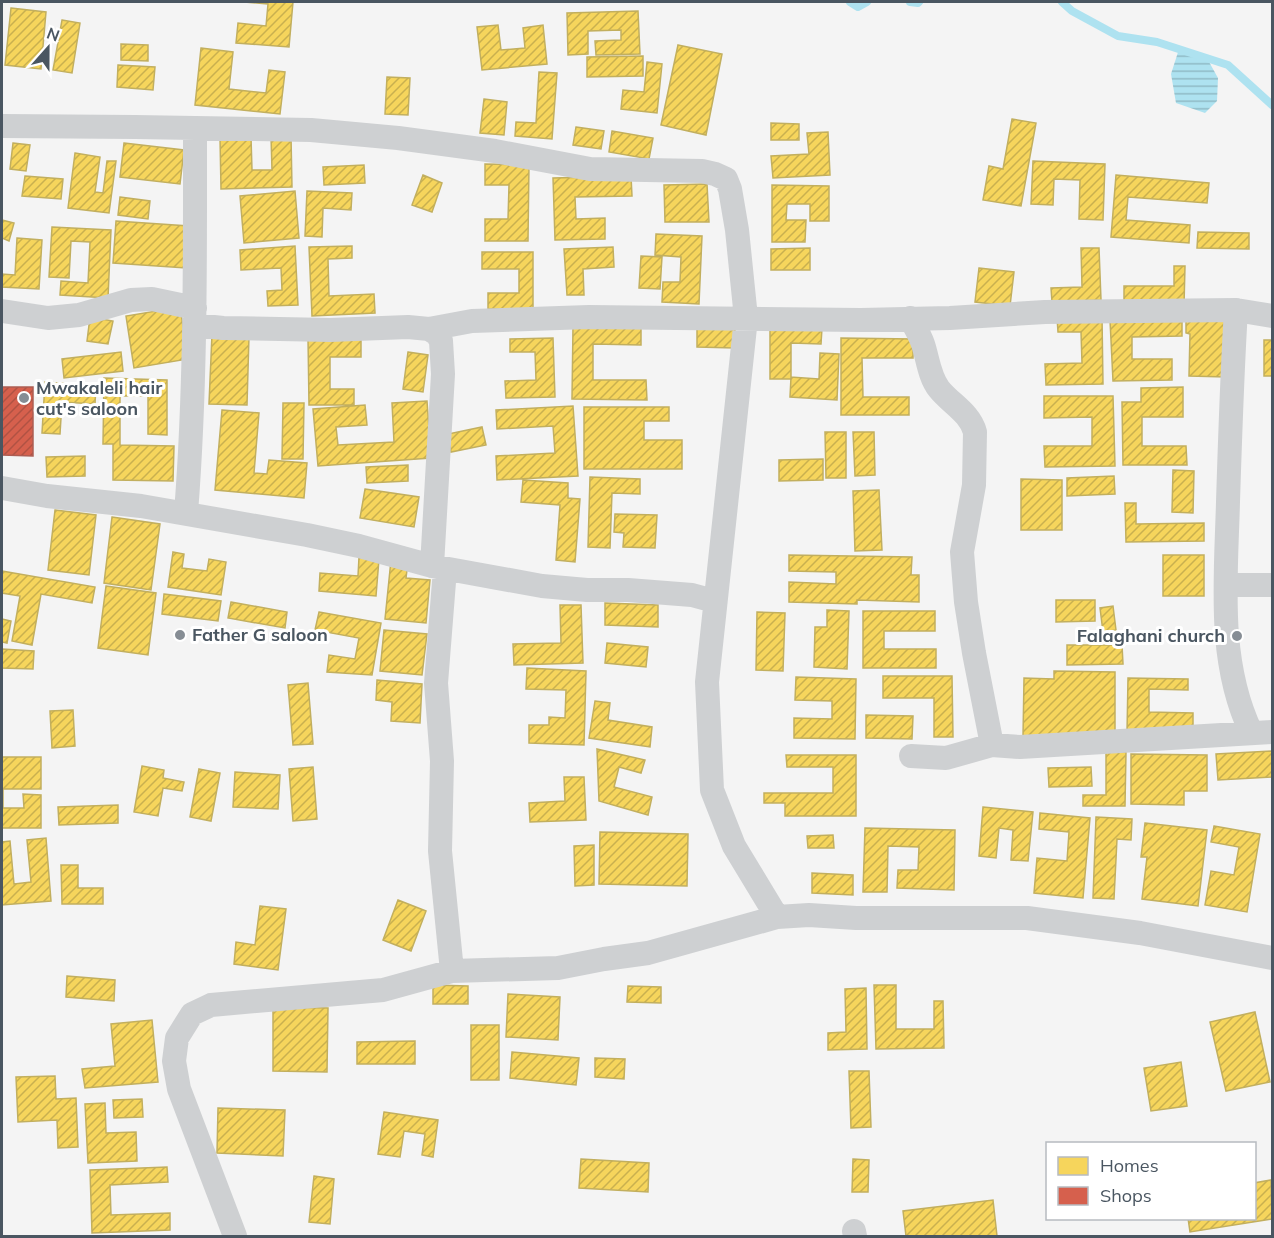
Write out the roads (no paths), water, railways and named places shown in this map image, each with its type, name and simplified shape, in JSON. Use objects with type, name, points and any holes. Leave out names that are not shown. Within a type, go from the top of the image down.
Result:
[{"type":"street","points":[[2,126],[311,130],[398,138],[495,151],[590,169],[689,170],[715,174],[726,179],[730,189],[736,230],[746,318],[706,682],[712,790],[734,846],[777,917]]},
{"type":"street","points":[[186,513],[192,434],[195,317],[195,128]]},
{"type":"street","points":[[2,311],[48,318],[78,315],[131,300],[152,299],[223,328],[330,330],[408,327],[429,329],[472,321],[589,316],[950,318],[1045,312],[1236,310],[1272,316]]},
{"type":"street","points":[[1236,310],[1226,585],[1229,664],[1240,710],[1262,732]]},
{"type":"street","points":[[910,318],[924,345],[927,364],[938,388],[973,424],[975,432],[974,485],[962,552],[971,633],[992,745]]},
{"type":"street","points":[[429,329],[437,334],[441,341],[443,374],[436,683],[442,761],[440,851],[453,971]]},
{"type":"street","points":[[2,489],[186,513],[359,546],[438,567],[542,586],[692,595],[714,601]]},
{"type":"street","points":[[1226,585],[1272,585]]},
{"type":"street","points":[[911,756],[946,758],[992,745],[1020,747],[1262,732]]},
{"type":"street","points":[[235,1236],[197,1141],[177,1080],[174,1061],[177,1038],[192,1014],[211,1005],[383,990],[453,971],[558,968],[648,953],[777,917],[809,915],[856,918],[1027,918],[1140,933],[1272,958]]},
{"type":"water","points":[[1179,49],[1208,60],[1218,78],[1217,101],[1205,113],[1176,103],[1171,74]]},
{"type":"waterway","points":[[850,2],[858,7],[867,2]]},
{"type":"waterway","points":[[910,2],[919,2]]},
{"type":"waterway","points":[[1062,2],[1072,11],[1118,36],[1157,42],[1228,65],[1272,105]]},
{"type":"place","name":"Mwakaleli hair cut's saloon","points":[[24,398]]},
{"type":"place","name":"Father G saloon","points":[[180,635]]},
{"type":"place","name":"Falaghani church","points":[[1237,636]]}]
